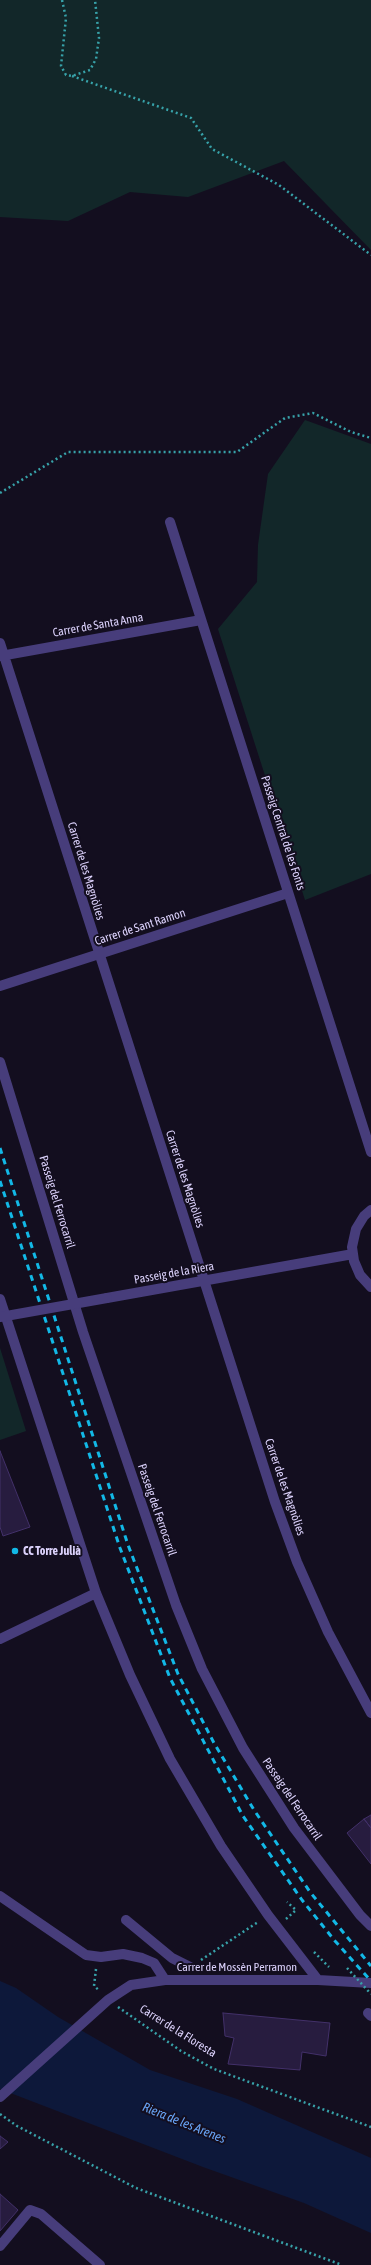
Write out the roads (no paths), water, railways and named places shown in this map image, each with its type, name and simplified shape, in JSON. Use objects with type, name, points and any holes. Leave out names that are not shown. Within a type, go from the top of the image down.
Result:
[{"type":"street","name":"Passeig Central de les Fonts","points":[[170,522],[371,1152]]},
{"type":"street","name":"Carrer de Santa Anna","points":[[2,655],[201,620]]},
{"type":"street","name":"Carrer de les Magnòlies","points":[[0,643],[2,655],[98,954],[276,1502],[297,1562],[328,1632],[371,1713]]},
{"type":"street","name":"Carrer de Sant Ramon","points":[[0,986],[288,893]]},
{"type":"street","name":"Passeig del Ferrocarril","points":[[0,1062],[83,1332],[176,1604],[202,1669],[243,1748],[294,1828],[360,1915],[371,1926]]},
{"type":"street","points":[[371,1210],[364,1216],[356,1229],[352,1247],[360,1275],[371,1288]]},
{"type":"street","name":"Passeig de la Riera","points":[[0,1317],[353,1254]]},
{"type":"street","points":[[0,1299],[96,1593],[112,1635],[170,1759],[221,1846],[268,1914],[318,1980]]},
{"type":"street","points":[[0,1639],[96,1593]]},
{"type":"street","points":[[0,1896],[86,1955],[98,1956],[123,1954],[142,1958],[154,1964],[161,1970],[165,1980]]},
{"type":"street","points":[[126,1920],[172,1958],[190,1967]]},
{"type":"street","name":"Carrer de Mossèn Perramon","points":[[0,2097],[108,2000],[131,1985],[165,1980],[318,1980],[371,1983]]},
{"type":"street","points":[[0,2246],[30,2210],[41,2214],[100,2265]]},
{"type":"water","name":"Riera de les Arenes","points":[[0,1981],[16,1988],[58,2017],[150,2070],[237,2099],[371,2158],[371,2233],[304,2203],[203,2167],[0,2089]]},
{"type":"railway","points":[[0,1148],[128,1545],[178,1674],[214,1743],[254,1810],[310,1892],[371,1966]]},
{"type":"railway","points":[[0,1181],[120,1548],[170,1678],[243,1816],[302,1900],[335,1941],[371,1981]]},
{"type":"place","name":"CC Torre Julià","points":[[15,1551]]}]
